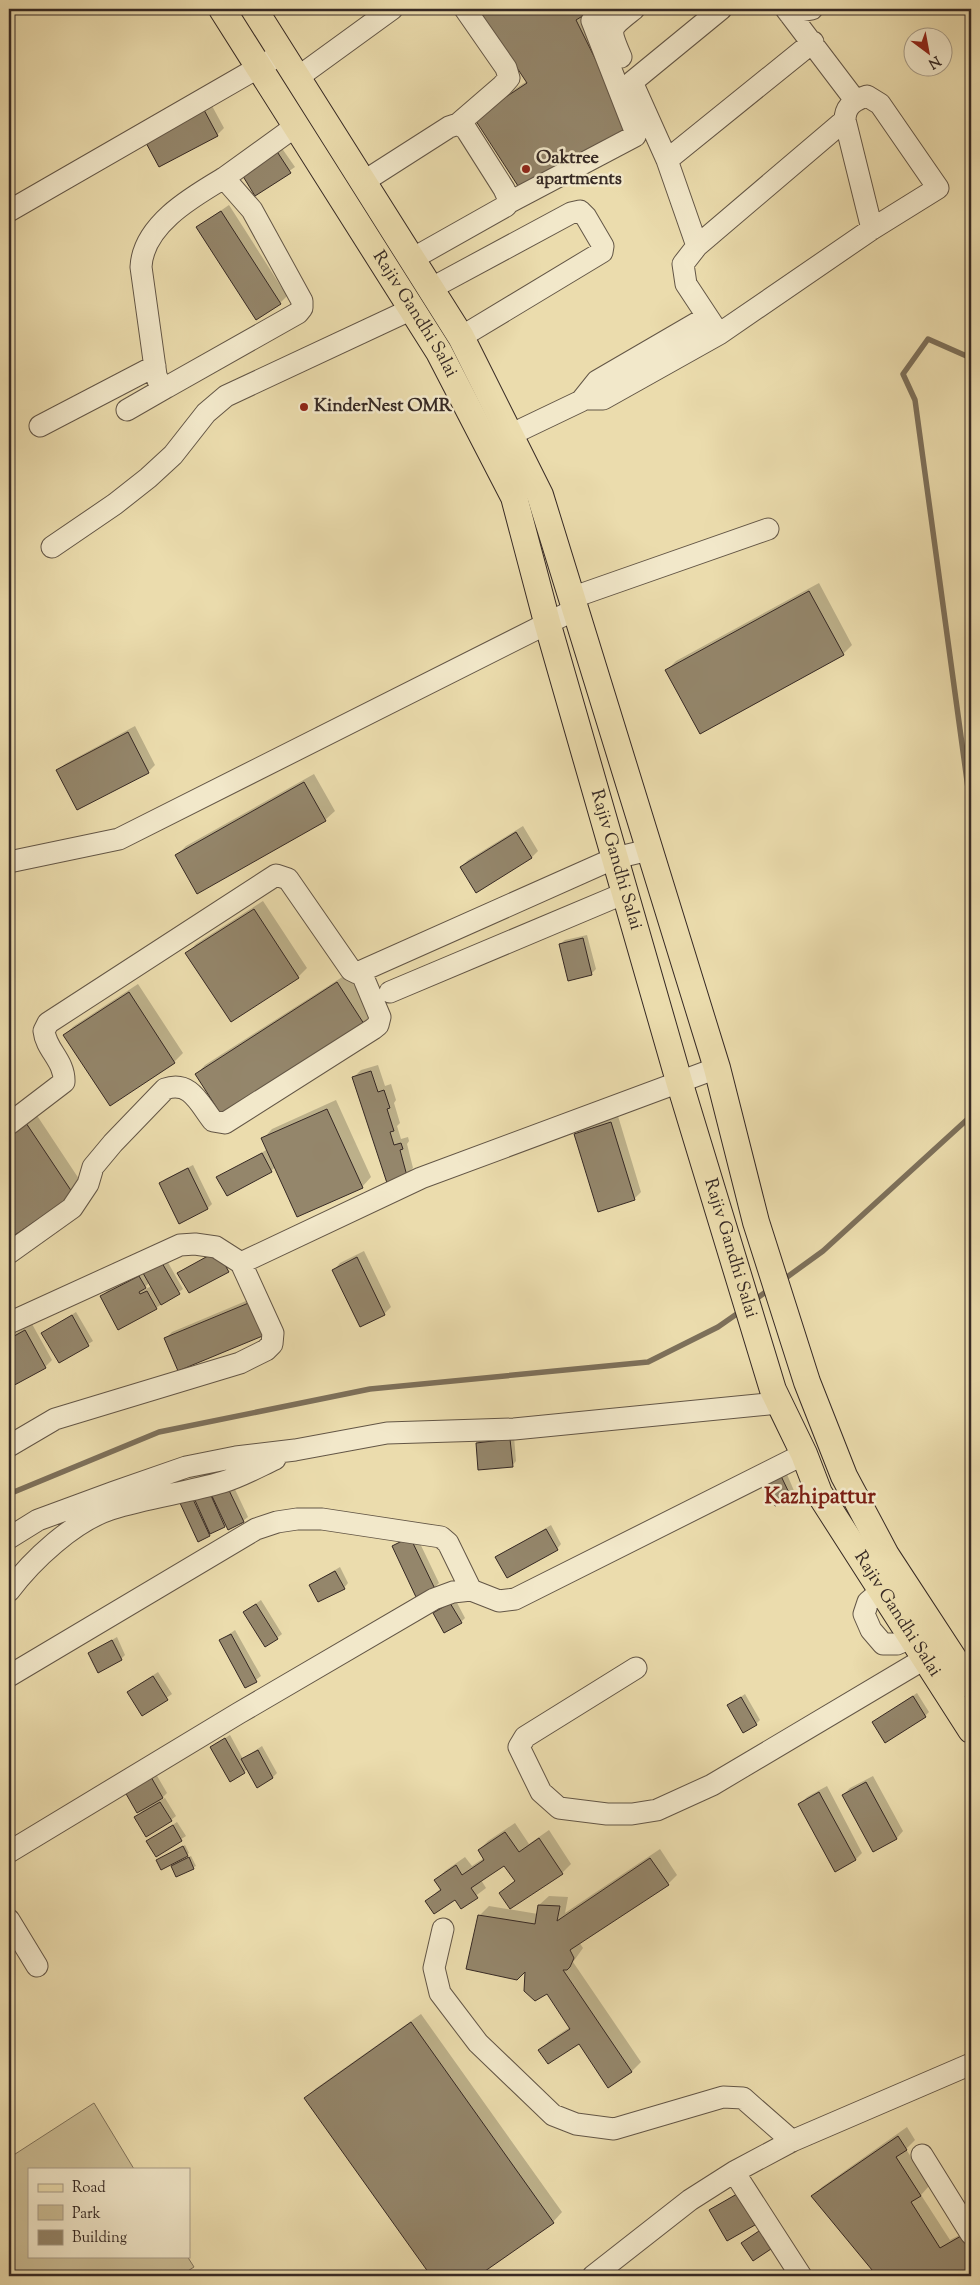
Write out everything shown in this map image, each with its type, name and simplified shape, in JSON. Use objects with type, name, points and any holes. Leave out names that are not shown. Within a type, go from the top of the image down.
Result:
[{"type":"main road","name":"Rajiv Gandhi Salai","points":[[222,9],[439,352],[514,497],[547,622],[679,1081],[775,1396],[804,1454],[819,1493],[971,1730]]},
{"type":"main road","name":"Rajiv Gandhi Salai","points":[[254,9],[461,338],[540,495],[718,1068],[756,1222],[807,1382],[844,1476],[886,1555],[971,1685]]},
{"type":"street","points":[[297,78],[392,9]]},
{"type":"street","points":[[363,182],[449,127],[458,124],[509,78],[506,68],[465,9]]},
{"type":"street","points":[[412,259],[508,203],[635,136],[635,131],[592,21],[605,9]]},
{"type":"street","points":[[634,9],[616,24],[612,31],[612,38],[667,160],[697,246]]},
{"type":"street","points":[[632,82],[721,9]]},
{"type":"street","points":[[788,11],[812,9]]},
{"type":"street","points":[[788,11],[855,100]]},
{"type":"street","points":[[667,160],[813,42]]},
{"type":"street","points":[[9,211],[258,66],[283,55]]},
{"type":"street","points":[[510,435],[584,399],[603,399],[719,334],[872,229],[938,188],[880,104],[867,96],[855,100],[845,111],[844,120],[872,229]]},
{"type":"street","points":[[719,334],[686,284],[683,264],[697,246],[844,120]]},
{"type":"street","points":[[458,124],[466,130],[504,189],[508,203]]},
{"type":"street","points":[[167,387],[159,383],[155,366],[141,267],[146,243],[169,217],[296,126]]},
{"type":"street","points":[[127,410],[298,313],[302,308],[302,301],[252,210],[224,178]]},
{"type":"street","points":[[430,289],[571,213],[580,211],[586,217],[603,246],[602,252],[461,338]]},
{"type":"street","points":[[52,547],[115,504],[148,478],[174,454],[206,413],[226,396],[412,309]]},
{"type":"street","points":[[584,399],[597,381],[707,316]]},
{"type":"street","points":[[40,426],[155,366]]},
{"type":"street","points":[[9,862],[119,839],[547,622],[573,604],[768,529]]},
{"type":"street","points":[[9,1124],[64,1082],[62,1064],[45,1038],[44,1031],[48,1023],[276,874],[288,879],[351,970],[361,972],[615,858],[649,850]]},
{"type":"street","points":[[390,992],[625,894]]},
{"type":"street","points":[[9,1253],[72,1208],[88,1184],[93,1167],[113,1143],[165,1090],[174,1086],[183,1086],[213,1121],[225,1122],[374,1029],[378,1025],[380,1017],[361,972]]},
{"type":"street","points":[[241,1263],[421,1178],[718,1068]]},
{"type":"street","points":[[9,1323],[180,1245],[194,1244],[216,1247],[241,1263],[272,1333],[272,1344],[266,1350],[240,1363],[55,1419],[9,1446]]},
{"type":"street","points":[[9,1538],[38,1520],[186,1467],[236,1457],[295,1450],[387,1433],[514,1429],[775,1396]]},
{"type":"street","points":[[9,1591],[39,1557],[72,1530],[93,1517],[111,1509],[224,1482],[295,1450]]},
{"type":"street","points":[[9,1852],[239,1713],[434,1599],[453,1592],[471,1590],[499,1601],[515,1599],[804,1454]]},
{"type":"street","points":[[9,1676],[256,1529],[296,1518],[322,1519],[441,1537],[448,1544],[471,1590]]},
{"type":"street","points":[[636,1668],[525,1737],[519,1747],[541,1792],[559,1808],[607,1814],[632,1814],[657,1810],[712,1785],[917,1648]]},
{"type":"street","points":[[9,1920],[37,1966]]},
{"type":"street","points":[[443,1929],[434,1968],[440,1993],[478,2043],[553,2115],[576,2124],[614,2129],[723,2096],[743,2098],[792,2142]]},
{"type":"street","points":[[593,2276],[690,2200],[734,2172],[792,2142],[971,2064]]},
{"type":"street","points":[[922,2155],[971,2234]]},
{"type":"street","points":[[734,2172],[801,2276]]},
{"type":"green space","points":[[94,2103],[133,2168],[28,2168],[28,2258],[188,2258],[194,2267],[180,2276],[9,2276],[9,2158]]},
{"type":"building","points":[[478,9],[594,9],[576,20],[629,127],[520,189],[474,118],[527,83]]},
{"type":"building","points":[[204,110],[218,136],[159,167],[145,141]]},
{"type":"building","points":[[276,150],[291,173],[255,196],[241,173]]},
{"type":"building","points":[[221,211],[281,304],[256,320],[196,227]]},
{"type":"building","points":[[809,591],[844,655],[700,734],[665,670]]},
{"type":"building","points":[[128,732],[149,773],[77,810],[56,770]]},
{"type":"building","points":[[304,782],[326,821],[197,894],[175,855]]},
{"type":"building","points":[[516,832],[532,858],[476,893],[460,867]]},
{"type":"building","points":[[254,909],[299,978],[231,1022],[185,953]]},
{"type":"building","points":[[583,938],[592,975],[568,981],[559,944]]},
{"type":"building","points":[[337,982],[366,1027],[224,1119],[195,1074]]},
{"type":"building","points":[[129,992],[175,1063],[110,1106],[63,1035]]},
{"type":"building","points":[[371,1071],[378,1092],[384,1090],[390,1108],[387,1109],[394,1131],[390,1132],[394,1145],[401,1143],[403,1149],[400,1150],[407,1176],[387,1183],[352,1077]]},
{"type":"building","points":[[327,1109],[363,1188],[297,1217],[261,1138]]},
{"type":"building","points":[[611,1122],[635,1200],[598,1212],[574,1134]]},
{"type":"building","points":[[26,1123],[74,1195],[9,1239],[9,1134]]},
{"type":"building","points":[[262,1153],[272,1172],[227,1196],[216,1177]]},
{"type":"building","points":[[188,1168],[208,1209],[179,1224],[159,1183]]},
{"type":"building","points":[[217,1251],[229,1272],[189,1293],[177,1273]]},
{"type":"building","points":[[357,1257],[385,1315],[360,1327],[332,1270]]},
{"type":"building","points":[[162,1263],[180,1294],[161,1305],[143,1273]]},
{"type":"building","points":[[139,1276],[146,1288],[139,1292],[140,1294],[147,1291],[157,1309],[118,1330],[100,1296]]},
{"type":"building","points":[[251,1302],[265,1335],[178,1371],[164,1338]]},
{"type":"building","points":[[72,1315],[89,1346],[59,1363],[41,1333]]},
{"type":"building","points":[[25,1330],[46,1368],[9,1388],[9,1339]]},
{"type":"building","points":[[510,1439],[513,1467],[478,1470],[476,1443]]},
{"type":"building","points":[[781,1476],[792,1499],[775,1506],[765,1483]]},
{"type":"building","points":[[227,1486],[244,1522],[228,1530],[211,1494]]},
{"type":"building","points":[[209,1491],[225,1527],[210,1534],[194,1498]]},
{"type":"building","points":[[192,1497],[210,1536],[198,1542],[180,1503]]},
{"type":"building","points":[[546,1529],[558,1550],[507,1578],[495,1557]]},
{"type":"building","points":[[410,1537],[435,1589],[416,1597],[392,1546]]},
{"type":"building","points":[[335,1571],[345,1589],[318,1602],[309,1585]]},
{"type":"building","points":[[450,1603],[462,1623],[444,1633],[433,1613]]},
{"type":"building","points":[[256,1604],[278,1639],[265,1647],[243,1612]]},
{"type":"building","points":[[231,1634],[257,1682],[245,1688],[219,1640]]},
{"type":"building","points":[[112,1640],[122,1660],[98,1673],[88,1653]]},
{"type":"building","points":[[153,1676],[168,1700],[142,1716],[127,1692]]},
{"type":"building","points":[[913,1696],[926,1717],[885,1743],[872,1722]]},
{"type":"building","points":[[741,1697],[757,1725],[743,1733],[727,1705]]},
{"type":"building","points":[[225,1738],[245,1773],[230,1782],[210,1747]]},
{"type":"building","points":[[258,1750],[273,1778],[257,1788],[241,1759]]},
{"type":"building","points":[[151,1777],[163,1798],[137,1813],[125,1792]]},
{"type":"building","points":[[866,1782],[897,1839],[873,1852],[842,1795]]},
{"type":"building","points":[[819,1792],[856,1860],[835,1872],[798,1804]]},
{"type":"building","points":[[160,1802],[172,1821],[146,1837],[134,1817]]},
{"type":"building","points":[[173,1825],[182,1841],[156,1857],[146,1841]]},
{"type":"building","points":[[505,1832],[519,1852],[539,1838],[563,1874],[510,1909],[499,1893],[515,1881],[504,1866],[471,1888],[478,1898],[461,1909],[455,1900],[434,1914],[425,1901],[441,1890],[434,1880],[456,1865],[462,1875],[484,1860],[478,1850]]},
{"type":"building","points":[[183,1846],[188,1856],[161,1870],[156,1860]]},
{"type":"building","points":[[189,1857],[194,1869],[176,1877],[171,1866]]},
{"type":"building","points":[[650,1858],[669,1885],[570,1950],[574,1958],[570,1967],[567,1970],[563,1970],[632,2072],[608,2088],[579,2044],[548,2064],[538,2050],[570,2029],[547,1994],[535,2001],[524,1991],[525,1972],[517,1980],[466,1969],[478,1915],[535,1924],[538,1905],[560,1906],[557,1921]]},
{"type":"building","points":[[411,2022],[554,2223],[478,2276],[431,2276],[304,2098]]},
{"type":"building","points":[[898,2136],[907,2150],[896,2157],[921,2196],[911,2202],[940,2248],[961,2236],[971,2253],[971,2276],[877,2276],[811,2196]]},
{"type":"building","points":[[737,2194],[755,2225],[727,2241],[709,2210]]},
{"type":"building","points":[[762,2229],[774,2247],[753,2261],[741,2243]]},
{"type":"waterway","points":[[971,358],[928,339],[903,374],[915,400],[971,810]]},
{"type":"waterway","points":[[783,1280],[823,1251],[971,1116]]},
{"type":"waterway","points":[[752,1302],[771,1288]]},
{"type":"waterway","points":[[9,1494],[159,1432],[370,1389],[648,1362],[718,1327],[741,1311]]},
{"type":"place","name":"Oaktree apartments","points":[[526,169]]},
{"type":"place","name":"KinderNest OMR","points":[[304,407]]},
{"type":"district","name":"Kazhipattur","points":[[820,1498]]}]
